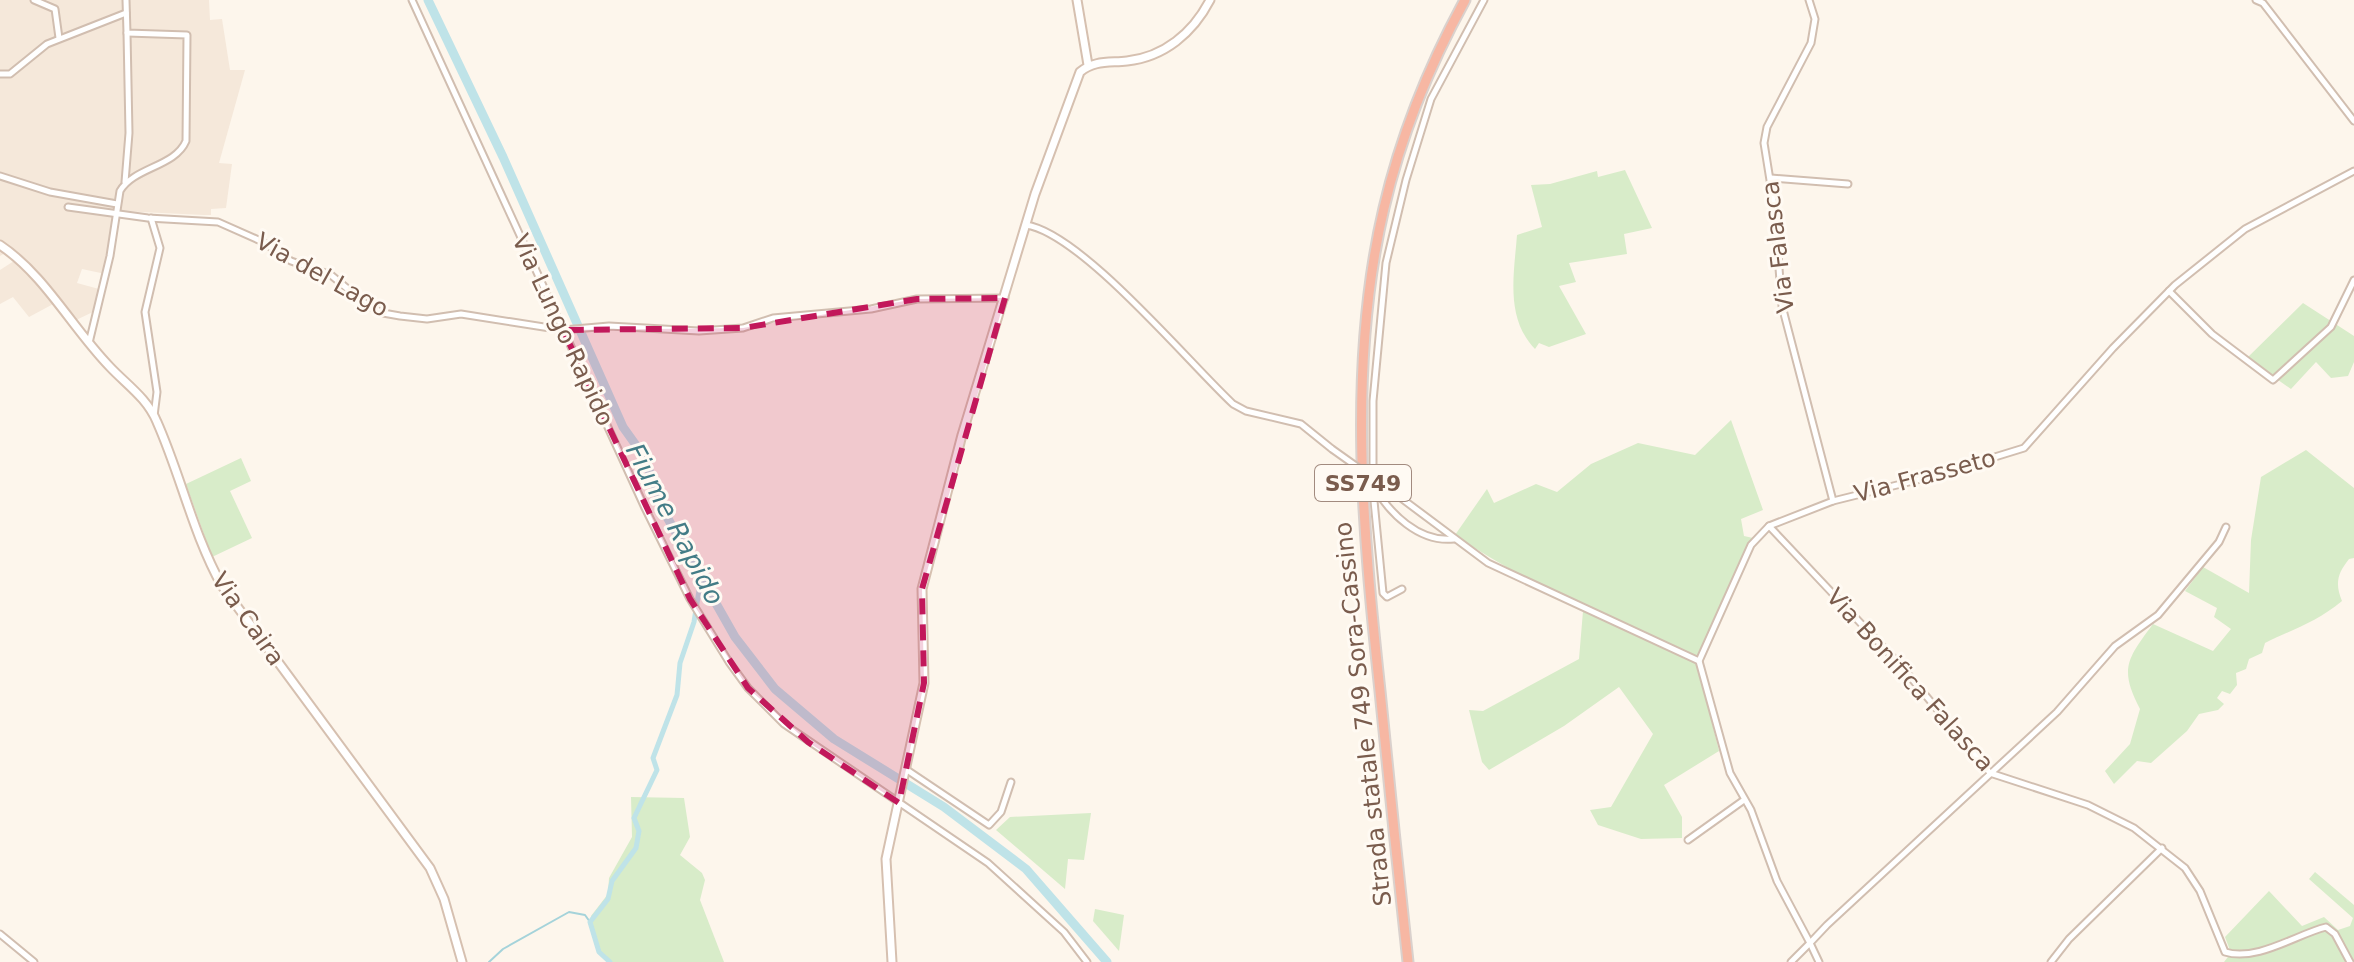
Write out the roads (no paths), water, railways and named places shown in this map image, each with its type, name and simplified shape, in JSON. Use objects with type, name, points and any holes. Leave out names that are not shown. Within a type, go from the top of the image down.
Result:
[{"type":"highway","name":"Strada statale 749 Sora-Cassino","points":[[1408,962],[1363,504],[1363,420],[1369,300],[1383,210],[1411,115],[1448,34],[1468,0]]},
{"type":"street","points":[[34,0],[55,9],[59,38]]},
{"type":"street","points":[[89,343],[97,317],[117,204],[125,182],[129,133],[126,0]]},
{"type":"street","name":"Via Lungo Rapido","points":[[412,0],[690,599],[748,688],[784,724],[900,800],[988,863],[1064,932],[1087,962]]},
{"type":"street","points":[[892,962],[886,867],[924,683],[922,589],[962,435],[1026,225],[1073,85],[1088,65],[1077,0]]},
{"type":"street","points":[[1088,65],[1140,59],[1160,51],[1193,27],[1210,0]]},
{"type":"street","points":[[1455,539],[1442,541],[1410,528],[1378,495],[1373,485],[1371,466],[1373,401],[1386,263],[1402,198],[1431,99],[1484,0]]},
{"type":"street","name":"Via Falasca","points":[[1809,0],[1815,19],[1811,43],[1767,127],[1764,143],[1771,178],[1782,306],[1833,501]]},
{"type":"street","points":[[2256,0],[2263,3],[2354,121]]},
{"type":"street","points":[[0,74],[10,74],[59,38],[126,13]]},
{"type":"street","points":[[125,182],[183,148],[187,126],[187,35],[127,33]]},
{"type":"street","name":"Via Frasseto","points":[[1769,526],[1833,501],[2024,448],[2169,291],[2245,229],[2354,171]]},
{"type":"street","points":[[0,176],[50,192],[117,204]]},
{"type":"street","points":[[1771,178],[1848,184]]},
{"type":"street","name":"Via del Lago","points":[[68,207],[151,218],[201,218],[230,226],[291,261],[331,275],[383,313],[427,319],[461,314],[567,330],[713,330],[743,328],[773,318],[876,308],[917,299],[1005,298]]},
{"type":"street","points":[[151,218],[160,248],[145,312],[157,392],[154,416]]},
{"type":"street","points":[[1026,225],[1042,229],[1105,273],[1233,404],[1246,411],[1301,424],[1488,563],[1699,661]]},
{"type":"street","name":"Via Caira","points":[[0,245],[34,274],[89,343],[143,399],[154,416],[206,558],[222,586],[430,868],[444,899],[462,962]]},
{"type":"street","points":[[2169,291],[2212,334],[2273,380],[2331,327],[2354,280]]},
{"type":"street","points":[[1378,495],[1374,501],[1383,593],[1387,597],[1402,589]]},
{"type":"street","points":[[1769,526],[1751,545],[1699,661],[1730,773],[1751,810],[1777,881],[1819,962]]},
{"type":"street","name":"Via Bonifica Falasca","points":[[1769,526],[1902,667],[1990,773],[2088,805],[2162,848],[2185,868],[2200,891],[2225,952],[2231,958],[2242,962],[2274,957],[2326,927],[2335,934],[2350,962]]},
{"type":"street","points":[[1791,962],[2057,712],[2115,646],[2158,615],[2219,542],[2226,527]]},
{"type":"street","points":[[906,774],[989,825],[1001,812],[1011,782]]},
{"type":"street","points":[[1688,840],[1744,800]]},
{"type":"street","points":[[2051,962],[2069,939],[2162,848]]},
{"type":"street","points":[[0,934],[34,962]]},
{"type":"waterway","name":"Fiume Rapido","points":[[428,0],[503,157],[623,427],[643,455],[667,517],[735,637],[775,689],[834,739],[944,807],[1026,869],[1107,962]]},
{"type":"waterway","points":[[610,962],[599,952],[590,922],[608,899],[612,881],[636,848],[639,831],[634,818],[657,770],[653,758],[677,695],[680,663],[694,622],[701,578]]},
{"type":"waterway","points":[[489,962],[503,949],[569,912],[585,915],[590,922]]}]
